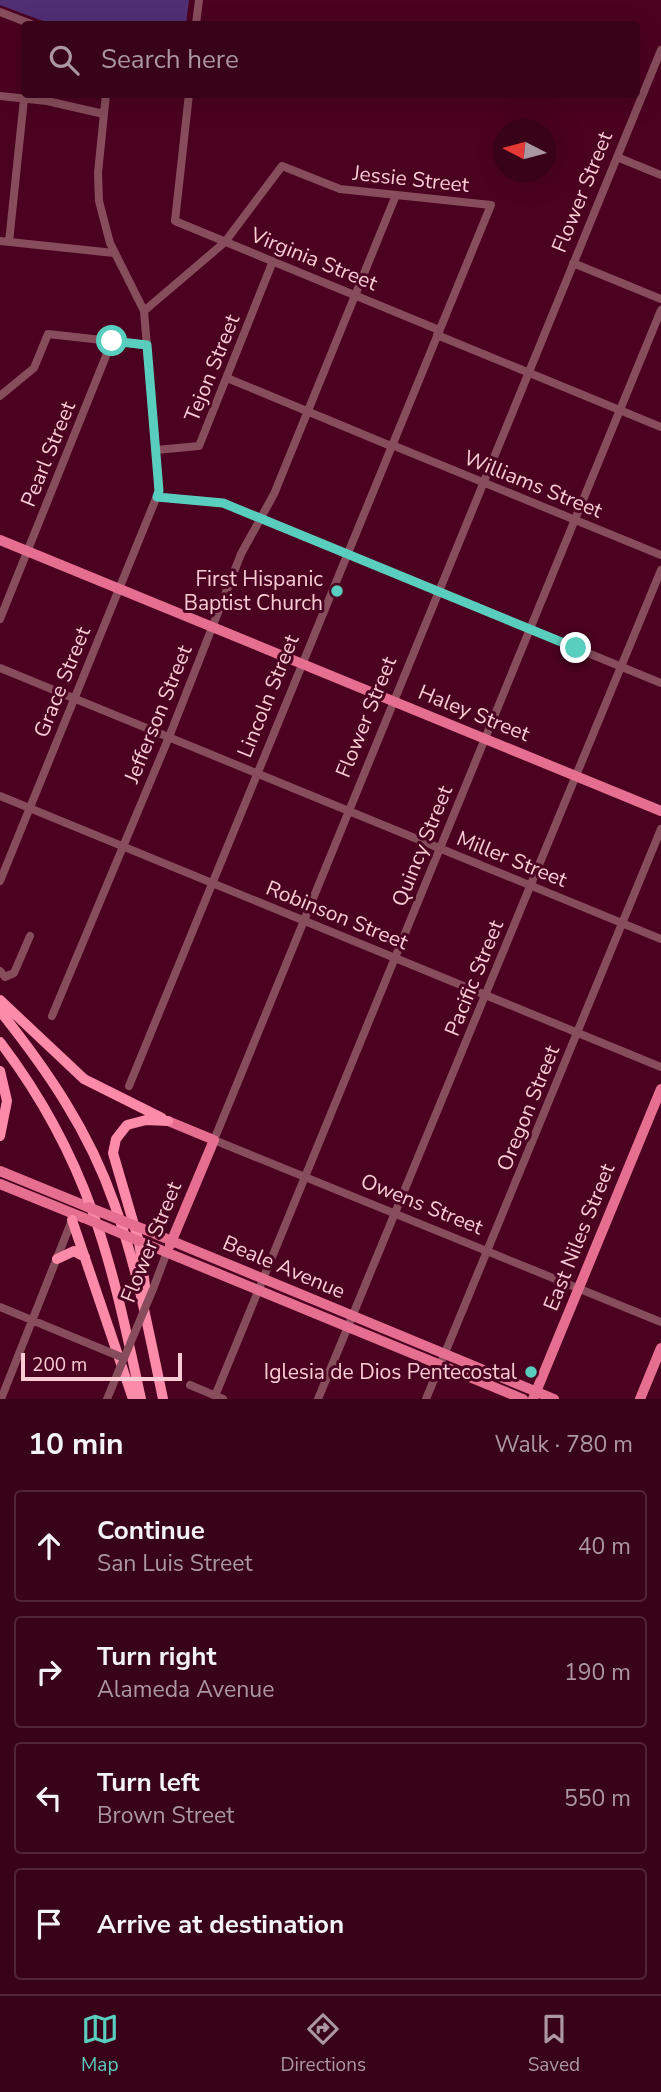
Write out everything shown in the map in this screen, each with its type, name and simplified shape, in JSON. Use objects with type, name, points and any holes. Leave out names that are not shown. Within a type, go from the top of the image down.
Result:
[{"type":"highway","points":[[0,1000],[48,1049],[84,1079],[168,1121]]},
{"type":"highway","points":[[0,1012],[59,1091],[97,1163],[129,1251],[163,1399]]},
{"type":"highway","points":[[0,1042],[55,1123],[90,1197],[107,1249],[141,1399]]},
{"type":"highway","points":[[0,1071],[7,1101],[0,1136]]},
{"type":"highway","points":[[151,1345],[139,1242],[113,1153],[116,1139],[127,1125],[146,1120],[168,1121]]},
{"type":"highway","points":[[77,1217],[85,1257],[133,1399]]},
{"type":"highway","points":[[57,1259],[74,1251],[85,1257]]},
{"type":"main road","name":"Haley Street","points":[[0,540],[661,811]]},
{"type":"main road","name":"East Niles Street","points":[[534,1395],[661,1089]]},
{"type":"main road","name":"Owens Street","points":[[168,1121],[214,1140]]},
{"type":"main road","name":"Flower Street","points":[[167,1252],[214,1140]]},
{"type":"main road","name":"Beale Avenue","points":[[0,1171],[445,1354],[534,1395],[554,1399]]},
{"type":"main road","name":"Beale Avenue","points":[[0,1184],[523,1399]]},
{"type":"main road","points":[[77,1217],[83,1205]]},
{"type":"main road","points":[[640,1399],[661,1348]]},
{"type":"street","points":[[196,21],[199,0]]},
{"type":"street","points":[[0,12],[24,21]]},
{"type":"street","name":"Flower Street","points":[[214,1140],[661,50]]},
{"type":"street","points":[[0,96],[104,114]]},
{"type":"street","points":[[106,98],[98,173],[99,201],[104,229],[144,311],[156,450],[157,497],[223,503],[661,683]]},
{"type":"street","name":"Virginia Street","points":[[189,98],[175,221],[355,295],[528,373],[661,427]]},
{"type":"street","points":[[24,99],[4,242],[114,253]]},
{"type":"street","points":[[617,157],[661,175]]},
{"type":"street","name":"Jessie Street","points":[[144,311],[225,242],[282,166],[340,189],[491,205]]},
{"type":"street","name":"Jefferson Street","points":[[52,1016],[169,737],[211,626],[258,519],[274,494],[396,195]]},
{"type":"street","name":"Lincoln Street","points":[[129,1086],[491,205]]},
{"type":"street","name":"Tejon Street","points":[[156,450],[199,446],[273,261]]},
{"type":"street","points":[[573,263],[661,299]]},
{"type":"street","name":"Quincy Street","points":[[219,1397],[262,1278],[661,310]]},
{"type":"street","points":[[0,396],[34,368],[48,334],[147,345]]},
{"type":"street","name":"Pearl Street","points":[[0,619],[112,341]]},
{"type":"street","name":"Williams Street","points":[[227,379],[661,555]]},
{"type":"street","name":"Grace Street","points":[[0,881],[157,497]]},
{"type":"street","name":"Pacific Street","points":[[318,1399],[350,1328],[661,570]]},
{"type":"street","name":"Miller Street","points":[[0,668],[661,939]]},
{"type":"street","name":"Robinson Street","points":[[0,796],[661,1067]]},
{"type":"street","name":"Oregon Street","points":[[426,1399],[661,829]]},
{"type":"street","points":[[0,971],[5,977],[12,976],[30,936]]},
{"type":"street","name":"Owens Street","points":[[214,1140],[661,1322]]},
{"type":"street","points":[[1,1399],[57,1259],[77,1217]]},
{"type":"street","name":"Flower Street","points":[[107,1399],[167,1252]]},
{"type":"street","points":[[0,1307],[124,1358]]},
{"type":"street","points":[[190,1385],[219,1397]]},
{"type":"shaded area","points":[[0,0],[189,0],[186,21],[43,21],[0,5]]},
{"type":"place","name":"First Hispanic Baptist Church","points":[[337,591]]},
{"type":"place","name":"Iglesia de Dios Pentecostal","points":[[531,1372]]},
{"type":"route","points":[[112,341],[147,345],[159,491],[157,497],[223,503],[576,648]]}]
